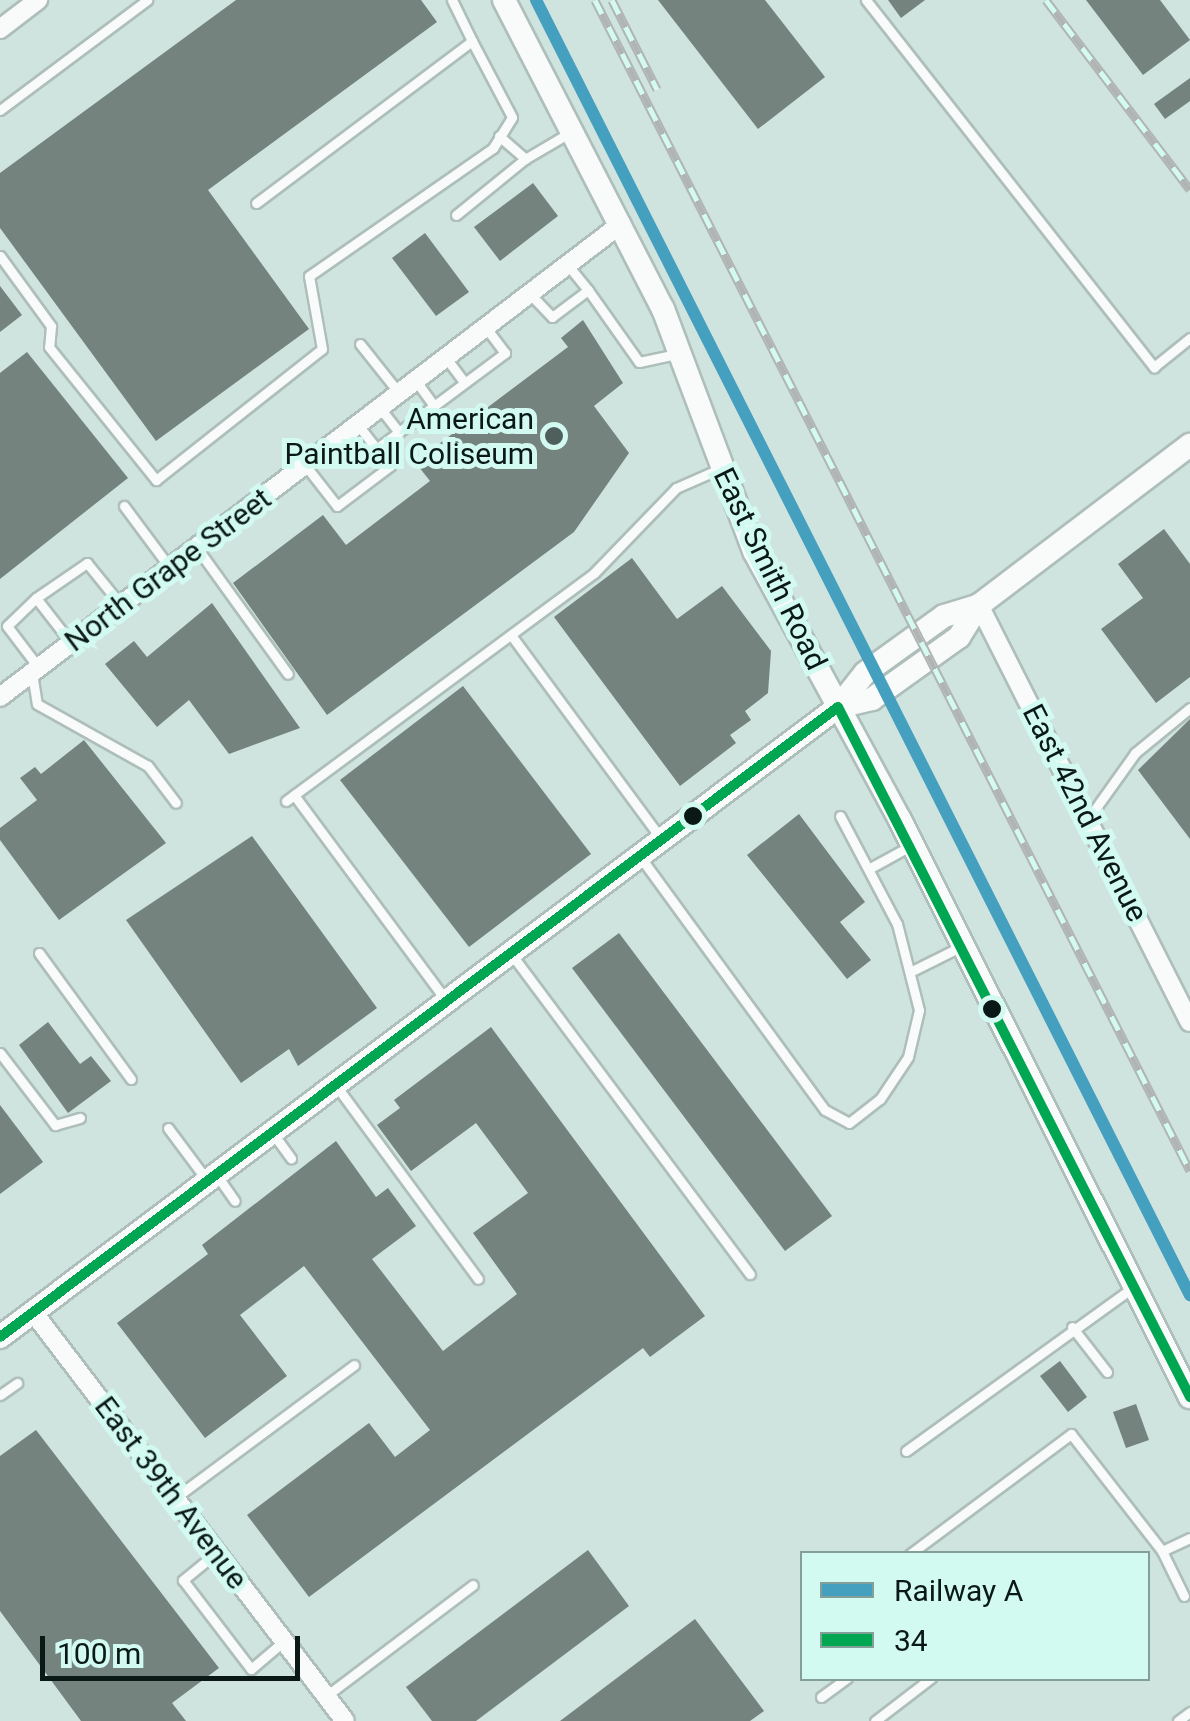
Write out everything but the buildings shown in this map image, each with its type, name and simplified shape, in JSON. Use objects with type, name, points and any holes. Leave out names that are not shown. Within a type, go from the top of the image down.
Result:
[{"type":"street","points":[[0,29],[38,0]]},
{"type":"street","name":"East Smith Road","points":[[504,0],[621,224],[680,353],[719,470],[767,576],[912,845],[1190,1397]]},
{"type":"street","name":"North Grape Street","points":[[0,696],[621,224]]},
{"type":"street","points":[[0,1337],[838,706],[872,699],[959,637],[979,604],[1190,445]]},
{"type":"street","name":"East 42nd Avenue","points":[[979,604],[1190,1022]]},
{"type":"street","name":"East 39th Avenue","points":[[33,1312],[345,1721]]},
{"type":"lane","points":[[0,110],[147,0]]},
{"type":"lane","points":[[0,256],[51,326],[49,348],[156,480],[322,350],[310,276],[493,148],[512,117],[452,0]]},
{"type":"lane","points":[[866,0],[1154,367],[1190,338]]},
{"type":"lane","points":[[256,203],[472,41]]},
{"type":"lane","points":[[456,215],[525,160],[573,131]]},
{"type":"lane","points":[[499,136],[525,160]]},
{"type":"lane","points":[[568,265],[639,362],[680,353]]},
{"type":"lane","points":[[530,294],[552,317],[588,290]]},
{"type":"lane","points":[[376,449],[505,353],[486,328]]},
{"type":"lane","points":[[360,344],[399,393]]},
{"type":"lane","points":[[446,358],[465,383]]},
{"type":"lane","points":[[416,381],[434,406]]},
{"type":"lane","points":[[380,408],[398,432]]},
{"type":"lane","points":[[305,465],[337,506],[390,466],[358,425]]},
{"type":"lane","points":[[446,1002],[290,798],[594,573],[676,488],[719,470]]},
{"type":"lane","points":[[124,506],[170,568]]},
{"type":"lane","points":[[197,548],[288,674]]},
{"type":"lane","points":[[117,600],[87,563],[36,598],[7,626],[36,670],[37,704],[148,766],[176,803]]},
{"type":"lane","points":[[36,598],[72,643]]},
{"type":"lane","points":[[511,635],[662,839]]},
{"type":"lane","points":[[1088,820],[1135,753],[1190,708]]},
{"type":"lane","points":[[640,856],[824,1110],[840,1122],[864,1114],[908,1057],[919,1010],[914,970],[872,867],[840,816]]},
{"type":"lane","points":[[872,867],[912,845]]},
{"type":"lane","points":[[914,970],[963,946]]},
{"type":"lane","points":[[39,952],[132,1078]]},
{"type":"lane","points":[[510,953],[750,1274]]},
{"type":"lane","points":[[0,1053],[55,1125],[80,1118]]},
{"type":"lane","points":[[335,1085],[478,1279]]},
{"type":"lane","points":[[168,1128],[235,1200]]},
{"type":"lane","points":[[272,1132],[291,1158]]},
{"type":"lane","points":[[906,1450],[1134,1286]]},
{"type":"lane","points":[[1072,1327],[1107,1372]]},
{"type":"lane","points":[[175,1498],[354,1364]]},
{"type":"lane","points":[[0,1395],[17,1382]]},
{"type":"lane","points":[[914,1551],[1071,1434],[1162,1551],[1184,1596]]},
{"type":"lane","points":[[1162,1551],[1190,1538]]},
{"type":"lane","points":[[216,1553],[184,1580],[251,1668],[284,1641]]},
{"type":"lane","points":[[326,1696],[473,1584]]},
{"type":"lane","points":[[822,1697],[842,1681]]},
{"type":"lane","points":[[875,1721],[928,1681]]},
{"type":"lane","points":[[1178,1721],[1190,1712]]},
{"type":"railway","points":[[595,0],[1190,1171]]},
{"type":"railway","points":[[612,0],[657,89]]},
{"type":"railway","points":[[1046,0],[1190,190]]},
{"type":"rail line","name":"A","points":[[536,0],[1190,1295]]},
{"type":"transit line","name":"34","points":[[0,1337],[838,707],[1190,1397]]},
{"type":"place","name":"American Paintball Coliseum","points":[[554,436]]}]
